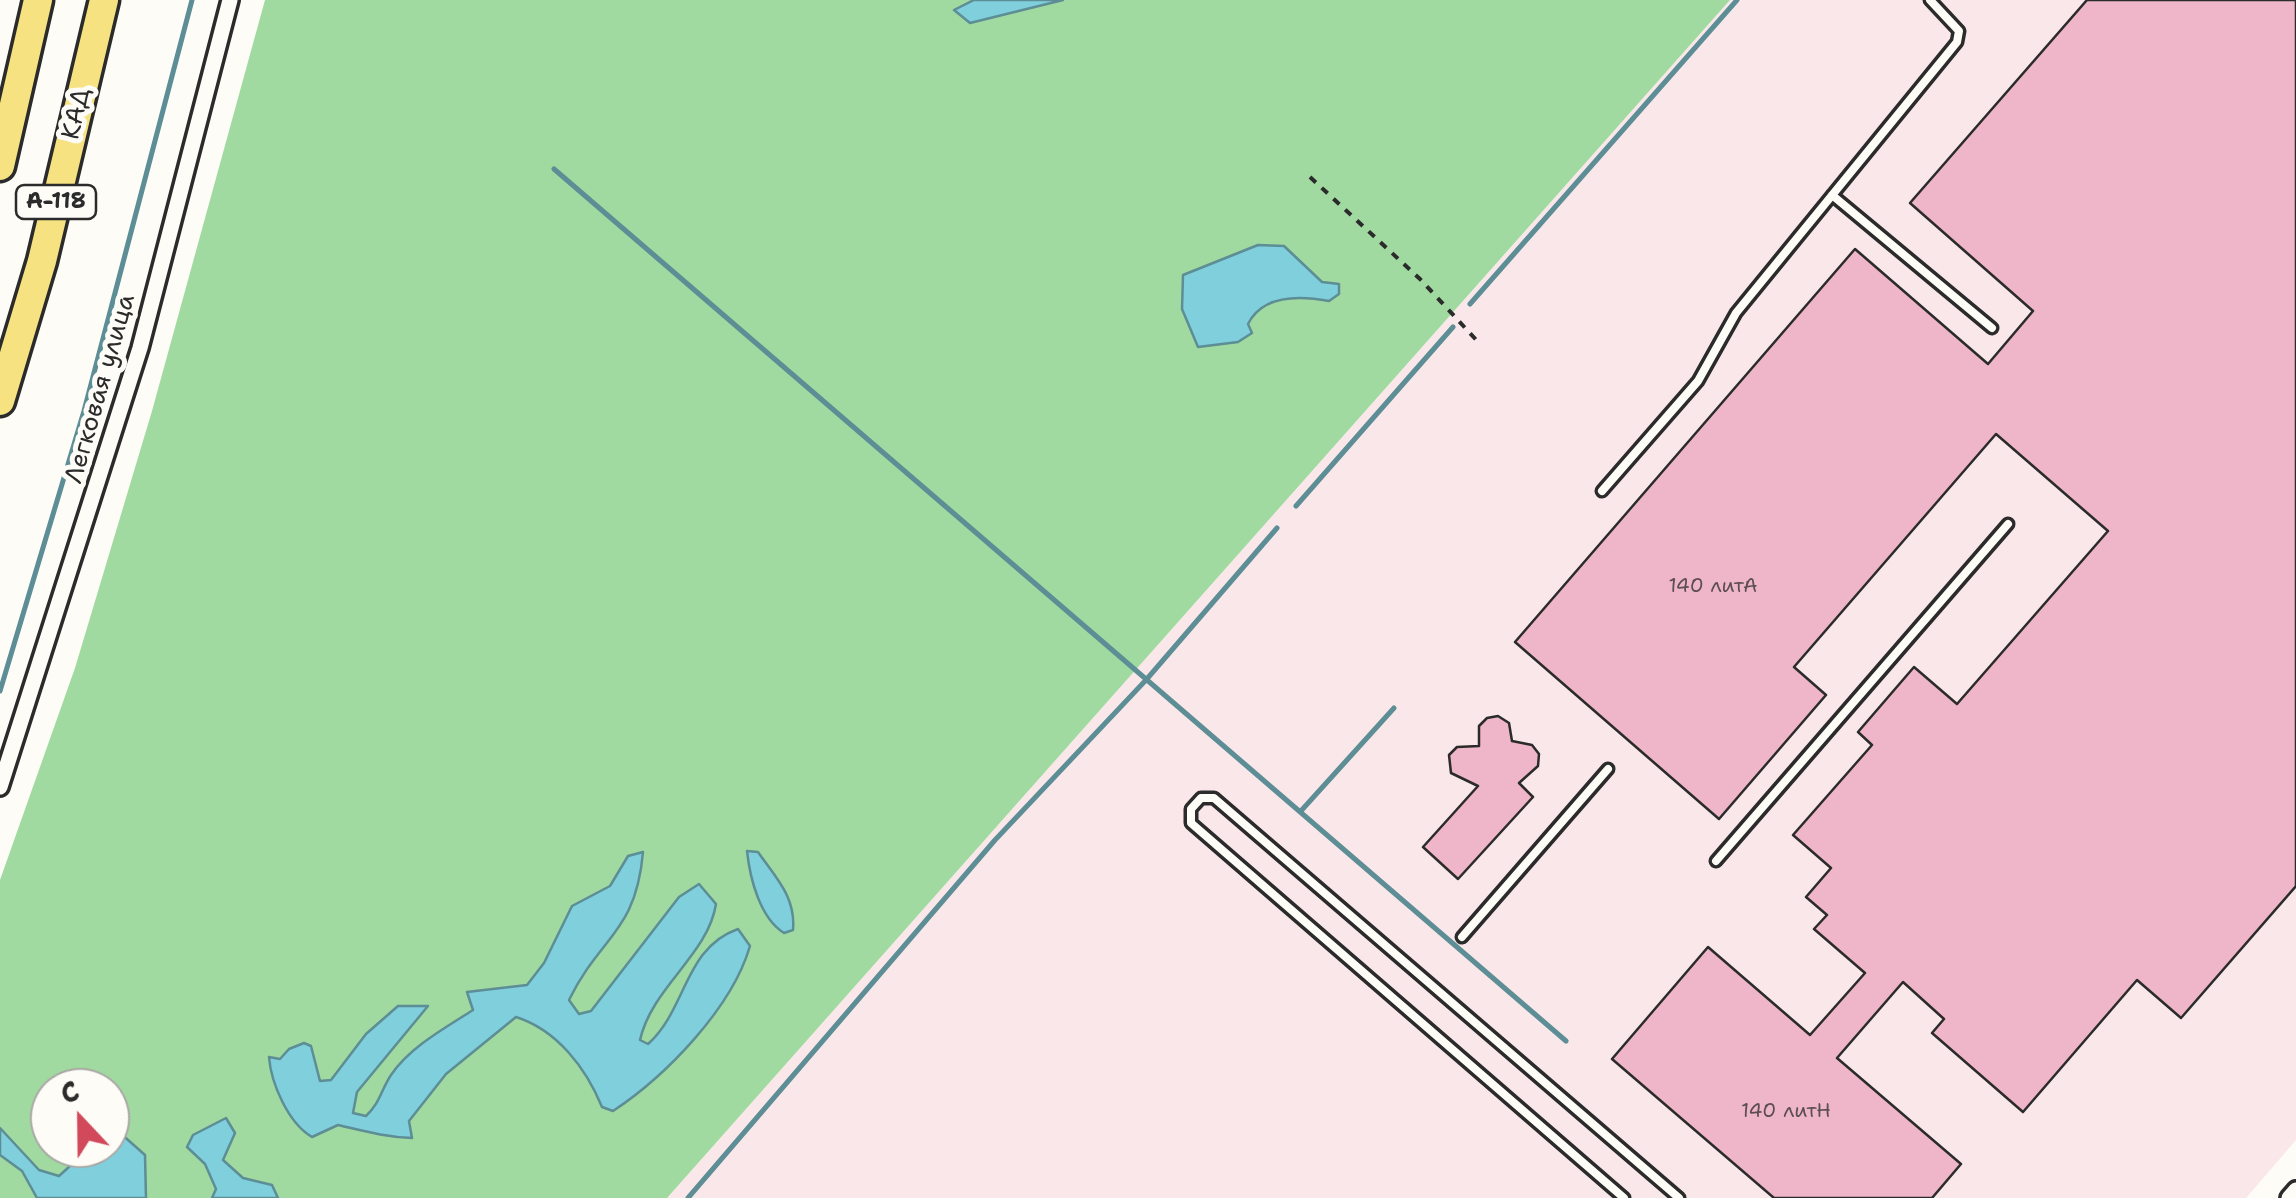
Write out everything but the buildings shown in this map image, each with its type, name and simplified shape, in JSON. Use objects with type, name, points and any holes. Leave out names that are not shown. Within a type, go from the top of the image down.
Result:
[{"type":"highway","name":"А-118","points":[[0,166],[38,0]]},
{"type":"highway","name":"КАД","points":[[0,401],[42,261],[104,0]]},
{"type":"street","name":"Легковая улица","points":[[0,787],[140,348],[230,0]]},
{"type":"street","points":[[2289,1198],[2296,1190]]},
{"type":"lane","points":[[1602,491],[1698,381],[1736,313],[1957,42],[1960,31],[1930,0]]},
{"type":"lane","points":[[1832,195],[1992,328]]},
{"type":"lane","points":[[1716,862],[2008,524]]},
{"type":"lane","points":[[1462,937],[1608,769]]},
{"type":"lane","points":[[1624,1198],[1191,823],[1191,809],[1200,798],[1214,798],[1679,1198]]},
{"type":"path","points":[[1310,176],[1420,278],[1480,344]]},
{"type":"shaded area","points":[[1730,0],[2296,0],[2296,1140],[2246,1198],[667,1198]]},
{"type":"green space","points":[[265,0],[1730,0],[667,1198],[0,1198],[0,880],[75,668],[152,411]]},
{"type":"water","points":[[974,0],[1063,0],[970,23],[954,10]]},
{"type":"water","points":[[1258,245],[1284,246],[1322,282],[1339,284],[1339,294],[1329,301],[1295,298],[1273,302],[1255,314],[1248,324],[1252,333],[1238,342],[1198,347],[1182,309],[1183,275]]},
{"type":"water","points":[[747,851],[758,852],[783,888],[791,908],[793,930],[784,933],[763,908]]},
{"type":"water","points":[[643,852],[639,879],[625,918],[569,1000],[579,1014],[591,1011],[679,897],[699,884],[716,904],[711,922],[656,1004],[640,1040],[648,1044],[661,1030],[696,965],[720,938],[738,929],[750,946],[713,1016],[675,1060],[633,1096],[613,1111],[602,1107],[588,1078],[568,1052],[544,1031],[516,1017],[446,1074],[409,1121],[412,1138],[338,1125],[312,1137],[295,1122],[277,1090],[269,1057],[280,1059],[289,1049],[304,1043],[311,1046],[320,1081],[331,1080],[366,1034],[398,1006],[428,1006],[357,1092],[353,1113],[366,1116],[391,1075],[408,1056],[473,1010],[467,992],[527,985],[544,963],[572,906],[610,886],[628,856]]},
{"type":"water","points":[[226,1118],[235,1133],[223,1160],[243,1178],[272,1185],[278,1198],[212,1198],[216,1189],[205,1164],[187,1147],[193,1135]]},
{"type":"water","points":[[0,1128],[30,1160],[30,1168],[59,1176],[68,1168],[130,1168],[130,1142],[145,1155],[146,1198],[37,1198],[22,1171],[0,1155]]},
{"type":"waterway","points":[[0,691],[84,411],[192,0]]},
{"type":"waterway","points":[[1470,304],[1737,0]]},
{"type":"waterway","points":[[554,169],[1566,1041]]},
{"type":"waterway","points":[[1296,506],[1453,327]]},
{"type":"waterway","points":[[688,1198],[995,840],[1146,680],[1277,528]]},
{"type":"waterway","points":[[1300,812],[1394,708]]}]
